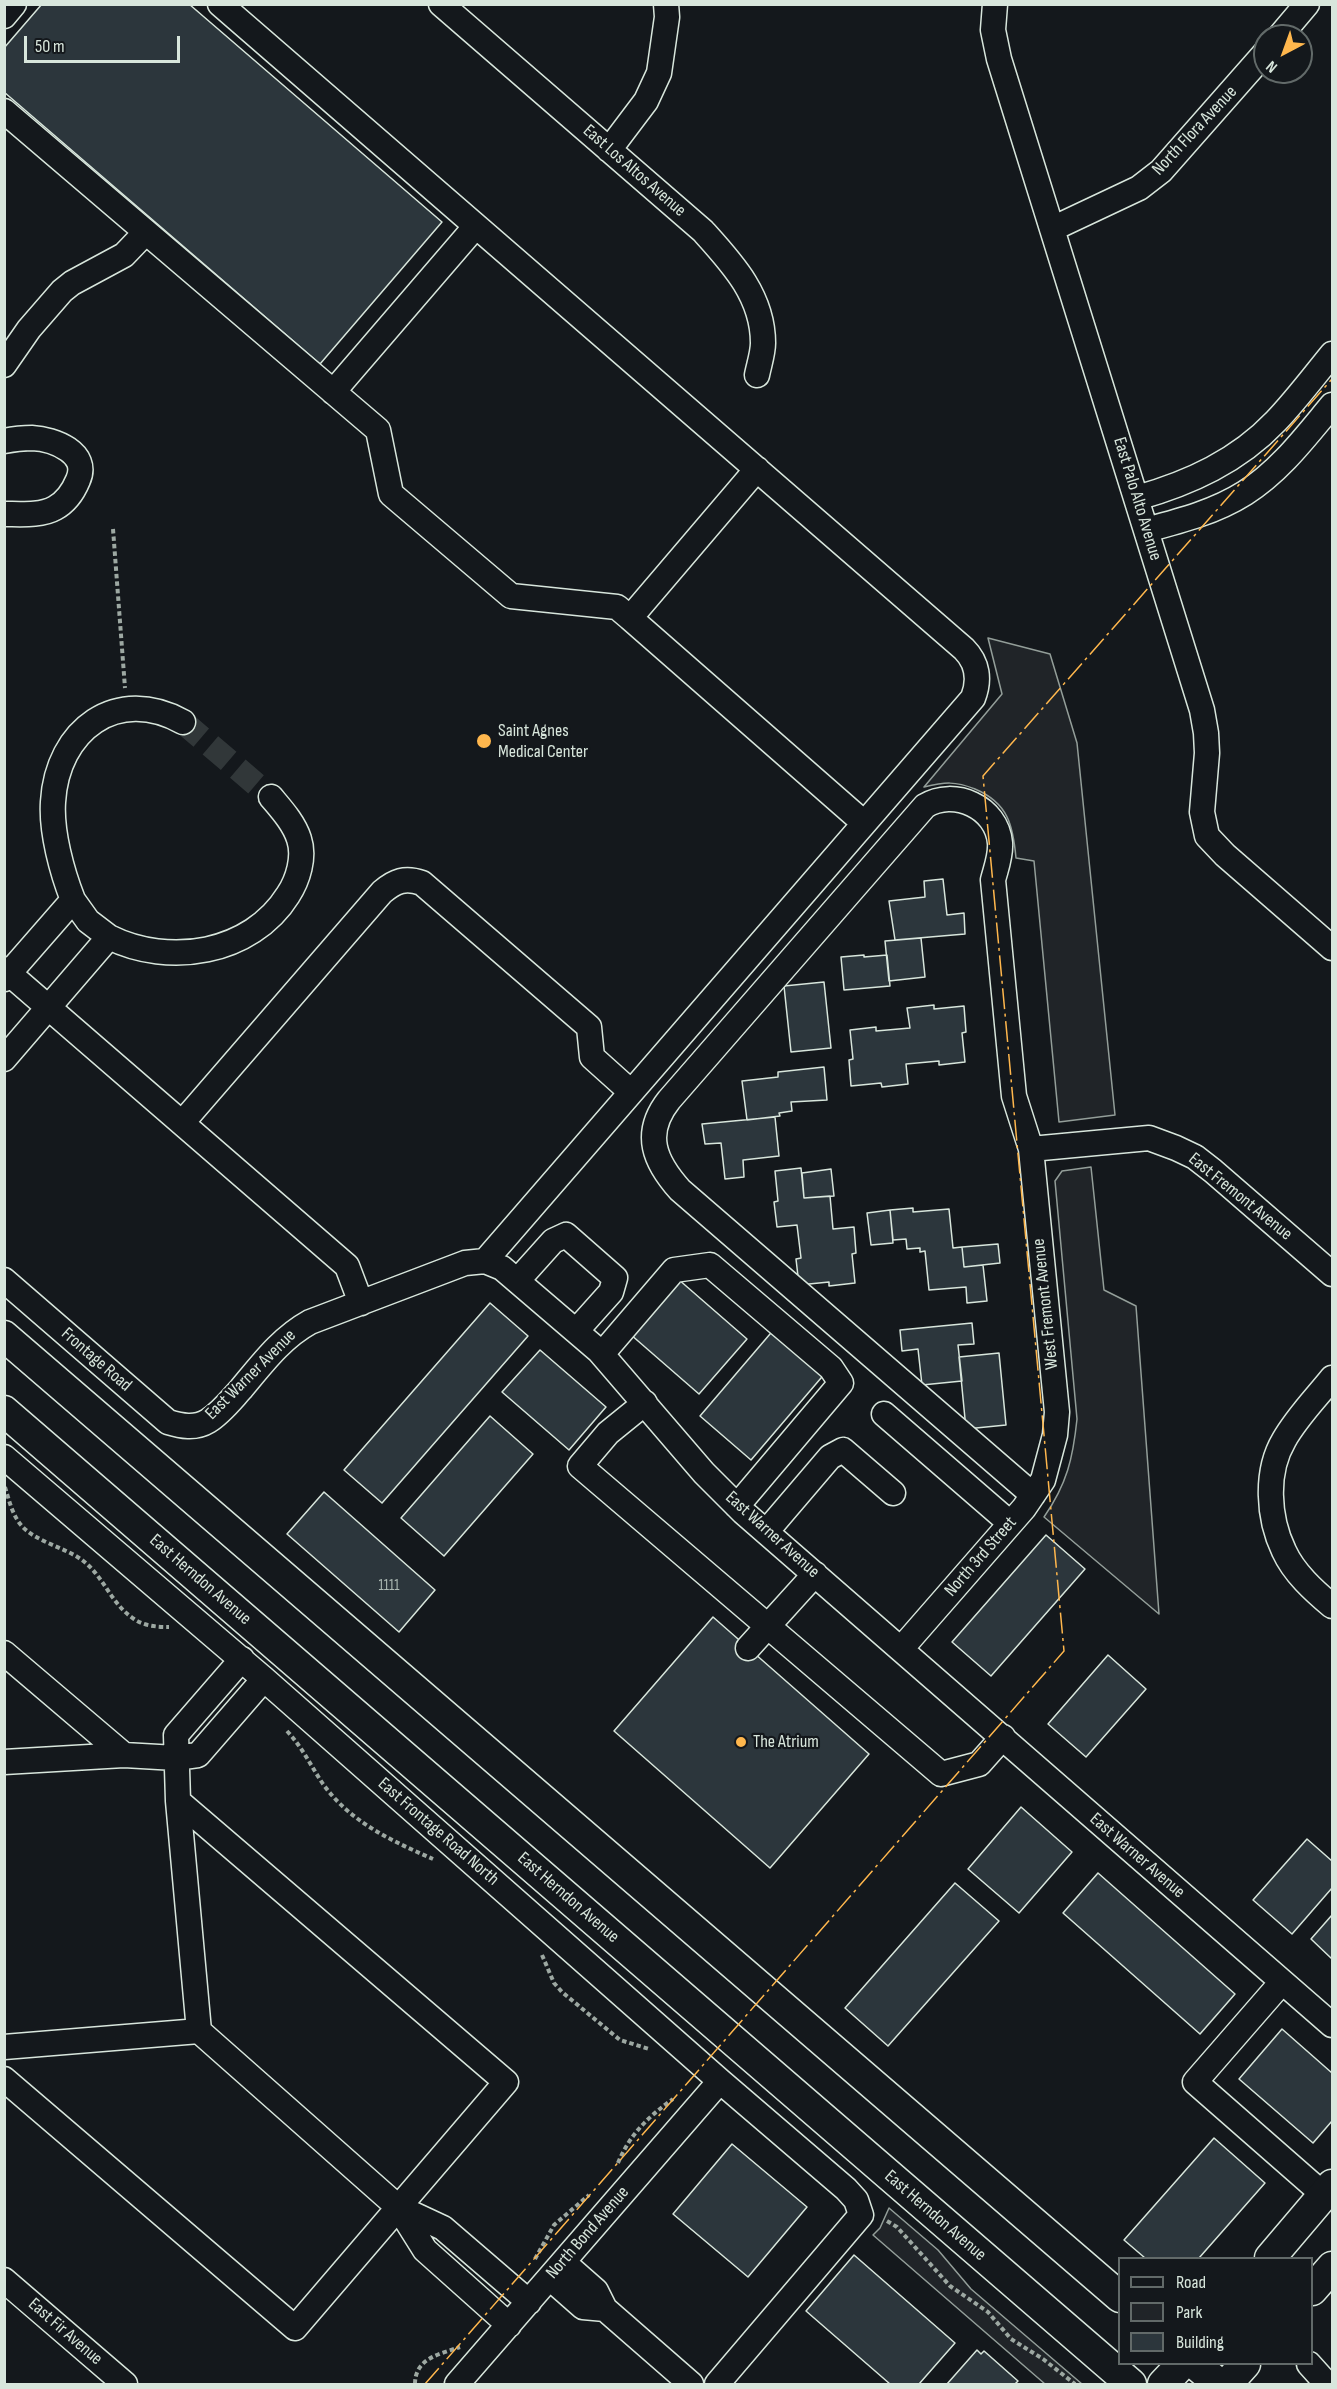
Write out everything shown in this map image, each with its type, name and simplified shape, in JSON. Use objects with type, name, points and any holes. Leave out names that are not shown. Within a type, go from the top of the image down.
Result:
[{"type":"main road","points":[[4,1336],[1118,2296]]},
{"type":"main road","name":"East Herndon Avenue","points":[[4,1411],[1131,2385]]},
{"type":"main road","points":[[1272,2257],[1328,2190]]},
{"type":"main road","points":[[1163,2385],[1181,2365]]},
{"type":"main road","points":[[1197,2365],[1219,2385]]},
{"type":"main road","points":[[1227,2385],[1244,2365]]},
{"type":"street","points":[[4,16],[14,4]]},
{"type":"street","points":[[220,4],[964,649],[973,658],[976,667],[977,688],[973,698],[485,1261]]},
{"type":"street","name":"East Los Altos Avenue","points":[[441,4],[703,231],[738,272],[750,289],[762,321],[763,345],[757,375]]},
{"type":"street","points":[[609,150],[646,101],[659,73],[667,17],[666,4]]},
{"type":"street","name":"East Palo Alto Avenue","points":[[995,4],[993,30],[999,60],[1202,710],[1207,753],[1202,813],[1208,836],[1225,855],[1332,948]]},
{"type":"street","points":[[1290,24],[1307,4]]},
{"type":"street","name":"North Flora Avenue","points":[[1052,229],[1139,188],[1161,171],[1253,67]]},
{"type":"street","points":[[4,111],[378,430],[391,494],[511,596],[616,607],[864,823]]},
{"type":"street","points":[[333,392],[475,227]]},
{"type":"street","points":[[4,365],[28,330],[62,291],[72,283],[124,255],[146,232]]},
{"type":"street","points":[[1137,498],[1189,482],[1250,445],[1276,421],[1332,354]]},
{"type":"street","points":[[1146,530],[1201,513],[1246,492],[1275,469],[1332,405]]},
{"type":"street","points":[[4,441],[32,438],[59,444],[78,459],[80,476],[74,490],[54,509],[40,513],[4,514]]},
{"type":"street","points":[[630,618],[757,469]]},
{"type":"street","points":[[183,722],[170,714],[154,710],[118,709],[90,724],[70,745],[54,789],[53,811],[64,876],[73,900],[88,921],[109,937],[123,944],[157,952],[193,951],[225,945],[239,939],[268,919],[283,904],[294,886],[301,853],[299,838],[284,812],[271,797]]},
{"type":"street","name":"West Fremont Avenue","points":[[1033,1495],[680,1190],[664,1172],[653,1141],[656,1122],[669,1100],[925,806],[936,799],[957,799],[976,805],[991,819],[1000,841],[1000,857],[993,880],[1014,1096],[1031,1149],[1057,1412],[1051,1458]]},
{"type":"street","points":[[182,1123],[382,892],[400,880],[409,878],[422,883],[590,1027],[592,1057],[632,1092]]},
{"type":"street","points":[[73,900],[6,974],[49,1008],[347,1266],[361,1303]]},
{"type":"street","points":[[4,1059],[109,937]]},
{"type":"street","name":"East Fremont Avenue","points":[[1031,1149],[1149,1138],[1176,1148],[1195,1157],[1213,1171],[1332,1274]]},
{"type":"street","points":[[518,1280],[553,1241],[566,1235],[615,1278],[611,1292],[577,1330]]},
{"type":"street","name":"East Warner Avenue","points":[[193,1426],[209,1421],[226,1406],[270,1354],[298,1329],[310,1322],[465,1263],[485,1261],[502,1268],[577,1330],[602,1354],[705,1473],[737,1506],[1332,2025]]},
{"type":"street","points":[[602,1354],[674,1270],[710,1265],[831,1368],[841,1383],[737,1506]]},
{"type":"street","name":"Frontage Road","points":[[4,1281],[168,1422],[180,1426],[193,1426]]},
{"type":"street","points":[[1332,1378],[1283,1440],[1275,1459],[1270,1484],[1276,1530],[1284,1552],[1297,1571],[1332,1606]]},
{"type":"street","points":[[645,1403],[608,1433],[580,1466],[941,1774],[979,1764],[1003,1737]]},
{"type":"street","points":[[884,1414],[1010,1523]]},
{"type":"street","points":[[766,1532],[830,1457],[843,1450],[893,1493]]},
{"type":"street","name":"East Frontage Road North","points":[[4,1457],[242,1659],[856,2200],[861,2215],[717,2385]]},
{"type":"street","name":"North 3rd Street","points":[[901,1649],[1033,1495],[1043,1480],[1051,1458]]},
{"type":"street","points":[[748,1648],[815,1574]]},
{"type":"street","points":[[4,1653],[124,1755]]},
{"type":"street","points":[[242,1659],[176,1735],[178,1801],[199,2031],[398,2207],[425,2250],[509,2325]]},
{"type":"street","points":[[4,1761],[124,1755],[176,1758],[198,1755],[264,1679]]},
{"type":"street","points":[[4,2079],[295,2328],[506,2082],[178,1801]]},
{"type":"street","points":[[1282,1982],[1195,2082],[1328,2190]]},
{"type":"street","points":[[4,2048],[199,2031]]},
{"type":"street","name":"North Bond Avenue","points":[[457,2385],[509,2325],[521,2295],[556,2270],[720,2081]]},
{"type":"street","points":[[398,2207],[443,2228],[521,2295]]},
{"type":"street","points":[[556,2270],[597,2291],[605,2309],[691,2385]]},
{"type":"street","name":"East Fir Avenue","points":[[4,2280],[125,2385]]},
{"type":"street","points":[[1310,2365],[1327,2385]]},
{"type":"path","points":[[113,529],[125,689]]},
{"type":"path","points":[[4,1484],[15,1517],[27,1531],[82,1560],[92,1569],[110,1597],[136,1621],[148,1626],[176,1629]]},
{"type":"path","points":[[284,1728],[298,1744],[324,1785],[361,1821],[386,1838],[435,1860]]},
{"type":"path","points":[[539,1950],[554,1983],[562,1992],[620,2040],[649,2049],[656,2054]]},
{"type":"path","points":[[612,2171],[639,2127],[676,2097]]},
{"type":"path","points":[[521,2295],[531,2267],[554,2225],[591,2193]]},
{"type":"path","points":[[887,2221],[897,2227],[950,2286],[988,2312],[1011,2339],[1043,2359],[1075,2385]]},
{"type":"path","points":[[416,2385],[418,2367],[425,2360],[460,2347],[465,2342]]},
{"type":"green space","points":[[988,638],[1050,654],[1077,743],[1115,1115],[1059,1122],[1034,861],[1016,858],[1013,835],[1007,816],[995,801],[968,786],[944,783],[924,787],[1002,694]]},
{"type":"green space","points":[[1091,1167],[1104,1290],[1136,1306],[1159,1614],[1044,1517],[1068,1470],[1077,1419],[1055,1181],[1062,1171]]},
{"type":"green space","points":[[889,2208],[938,2250],[971,2289],[1082,2384],[1045,2384],[873,2235],[880,2228]]},
{"type":"building","points":[[42,4],[189,4],[442,222],[320,364],[4,92],[4,48]]},
{"type":"building","points":[[943,879],[947,915],[964,913],[965,934],[895,940],[889,901],[925,897],[924,881]]},
{"type":"building","points":[[921,938],[925,977],[889,981],[885,941]]},
{"type":"building","points":[[864,955],[864,957],[887,955],[890,986],[844,990],[841,957]]},
{"type":"building","points":[[824,982],[831,1048],[791,1052],[784,986]]},
{"type":"building","points":[[934,1005],[934,1009],[964,1006],[966,1032],[962,1033],[965,1062],[939,1065],[939,1061],[906,1064],[908,1084],[882,1087],[881,1083],[851,1086],[849,1060],[853,1059],[850,1030],[876,1027],[876,1031],[910,1028],[907,1008]]},
{"type":"building","points":[[824,1067],[827,1100],[791,1102],[792,1111],[779,1113],[780,1116],[747,1120],[742,1081],[778,1077],[778,1072]]},
{"type":"building","points":[[775,1117],[779,1156],[743,1160],[744,1177],[725,1179],[721,1143],[705,1144],[702,1124]]},
{"type":"building","points":[[801,1168],[804,1198],[830,1196],[833,1229],[854,1227],[856,1253],[852,1254],[855,1283],[829,1286],[829,1282],[799,1285],[796,1259],[801,1258],[797,1225],[777,1227],[774,1202],[778,1201],[775,1171]]},
{"type":"building","points":[[831,1169],[834,1196],[804,1198],[802,1173]]},
{"type":"building","points":[[913,1208],[913,1212],[949,1209],[953,1248],[962,1247],[964,1267],[983,1265],[987,1301],[967,1303],[966,1287],[929,1290],[925,1251],[920,1252],[920,1248],[907,1249],[906,1239],[893,1240],[890,1210]]},
{"type":"building","points":[[890,1210],[893,1243],[871,1245],[867,1213]]},
{"type":"building","points":[[998,1244],[1000,1263],[964,1267],[962,1247]]},
{"type":"building","points":[[678,1279],[747,1339],[699,1394],[630,1334]]},
{"type":"building","points":[[490,1303],[528,1336],[382,1503],[344,1470]]},
{"type":"building","points":[[972,1323],[974,1344],[958,1345],[962,1381],[922,1385],[918,1349],[902,1351],[900,1330]]},
{"type":"building","points":[[776,1327],[827,1371],[751,1460],[700,1416]]},
{"type":"building","points":[[540,1350],[606,1407],[569,1450],[502,1392]]},
{"type":"building","points":[[999,1353],[1006,1425],[966,1429],[959,1357]]},
{"type":"building","points":[[490,1416],[533,1454],[444,1556],[401,1518]]},
{"type":"building","points":[[324,1492],[435,1590],[399,1632],[287,1534]]},
{"type":"building","points":[[1046,1535],[1085,1569],[991,1676],[952,1642]]},
{"type":"building","name":"The Atrium","points":[[713,1617],[869,1754],[770,1868],[614,1731]]},
{"type":"building","points":[[1108,1655],[1146,1689],[1086,1757],[1048,1724]]},
{"type":"building","points":[[1021,1807],[1072,1852],[1019,1913],[968,1869]]},
{"type":"building","points":[[1307,1839],[1332,1861],[1332,1888],[1292,1934],[1253,1900]]},
{"type":"building","points":[[1098,1873],[1235,1994],[1200,2034],[1063,1913]]},
{"type":"building","points":[[955,1883],[999,1921],[888,2046],[845,2008]]},
{"type":"building","points":[[1332,1915],[1332,1959],[1311,1939]]},
{"type":"building","points":[[1282,2029],[1332,2073],[1332,2121],[1313,2143],[1239,2079]]},
{"type":"building","points":[[1214,2138],[1265,2183],[1200,2257],[1144,2257],[1124,2240]]},
{"type":"building","points":[[732,2144],[807,2207],[748,2277],[673,2214]]},
{"type":"building","points":[[854,2255],[955,2343],[919,2384],[890,2384],[806,2311]]},
{"type":"building","points":[[977,2350],[981,2354],[984,2351],[1018,2381],[1015,2384],[947,2384]]},
{"type":"tunnel","points":[[183,722],[271,797]]},
{"type":"power","points":[[425,2384],[1064,1651],[983,776],[1332,379]]},
{"type":"place","name":"Saint Agnes Medical Center","points":[[484,741]]},
{"type":"place","name":"The Atrium","points":[[741,1742]]}]
